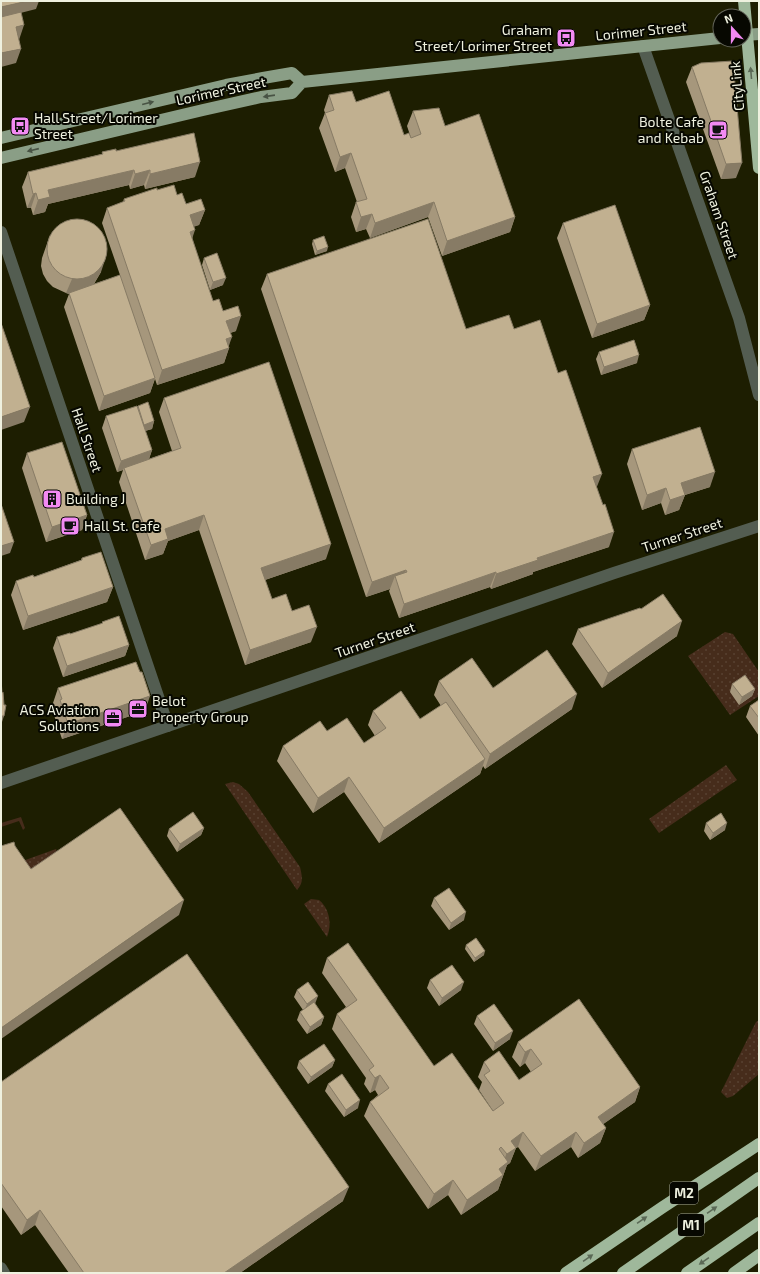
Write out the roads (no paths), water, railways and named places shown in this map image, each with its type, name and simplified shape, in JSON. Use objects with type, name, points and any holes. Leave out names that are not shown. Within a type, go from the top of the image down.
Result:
[{"type":"highway","name":"CityLink","points":[[744,1],[759,168]]},
{"type":"highway","name":"M2","points":[[566,1273],[759,1144]]},
{"type":"highway","name":"M1","points":[[623,1273],[759,1178]]},
{"type":"highway","name":"M1","points":[[687,1273],[759,1223]]},
{"type":"highway","points":[[734,1273],[759,1255]]},
{"type":"main road","name":"Lorimer Street","points":[[1,158],[261,97],[292,93],[302,82],[712,39]]},
{"type":"main road","name":"Lorimer Street","points":[[1,138],[256,79],[292,73],[302,82]]},
{"type":"street","name":"Graham Street","points":[[643,46],[739,318],[759,395]]},
{"type":"street","name":"Hall Street","points":[[1,232],[168,726]]},
{"type":"street","name":"Turner Street","points":[[1,783],[599,578],[759,526]]},
{"type":"street","points":[[1,1268],[4,1273]]},
{"type":"place","name":"Graham Street/Lorimer Street","points":[[566,38]]},
{"type":"place","name":"Hall Street/Lorimer Street","points":[[20,126]]},
{"type":"place","name":"Bolte Cafe and Kebab","points":[[718,130]]},
{"type":"place","name":"Building J","points":[[52,499]]},
{"type":"place","name":"Hall St. Cafe","points":[[70,526]]},
{"type":"place","name":"Belot Property Group","points":[[138,709]]},
{"type":"place","name":"ACS Aviation Solutions","points":[[113,718]]}]
